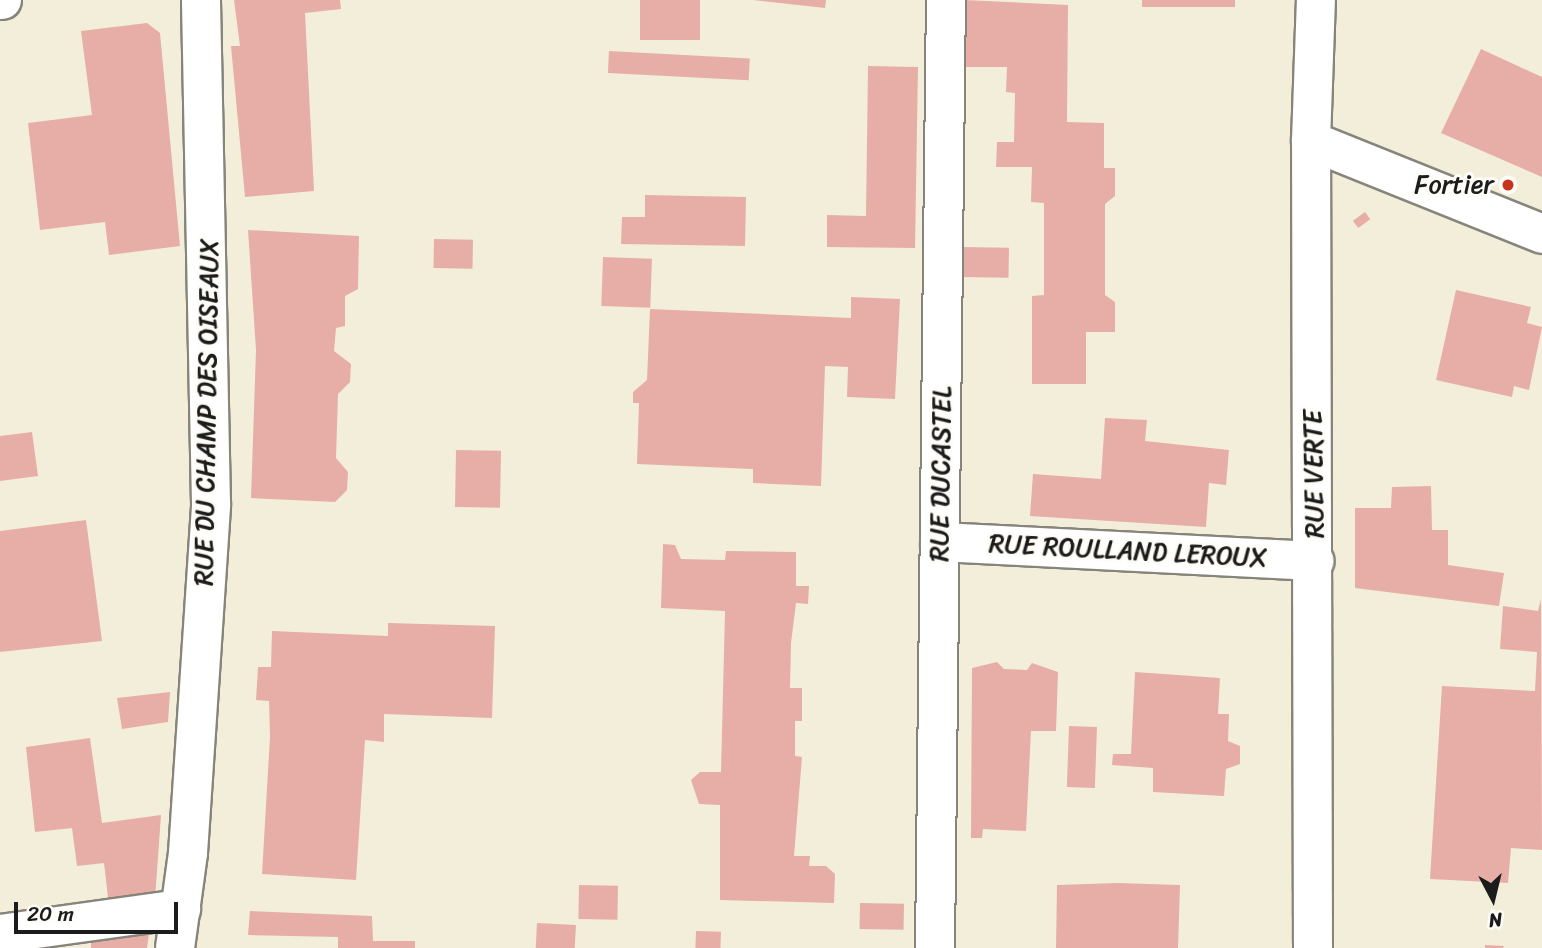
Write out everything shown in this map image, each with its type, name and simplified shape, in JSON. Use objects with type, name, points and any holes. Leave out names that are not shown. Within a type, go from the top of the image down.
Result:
[{"type":"street","name":"RUE DU CHAMP DES OISEAUX","points":[[175,948],[181,909],[211,504],[201,0]]},
{"type":"street","name":"RUE DUCASTEL","points":[[935,948],[946,0]]},
{"type":"street","name":"RUE VERTE","points":[[1313,948],[1315,562],[1311,141],[1316,0]]},
{"type":"street","points":[[1311,141],[1542,234]]},
{"type":"street","name":"RUE ROULLAND LEROUX","points":[[940,542],[1315,562]]},
{"type":"street","points":[[0,934],[181,909]]},
{"type":"building","points":[[234,0],[340,0],[341,9],[305,13],[314,191],[245,197],[231,46],[240,46]]},
{"type":"building","points":[[640,0],[700,0],[700,40],[640,40]]},
{"type":"building","points":[[753,0],[826,0],[825,8]]},
{"type":"building","points":[[964,0],[1068,5],[1067,122],[1104,123],[1104,168],[1115,168],[1115,196],[1105,204],[1105,295],[1115,302],[1115,332],[1086,332],[1086,384],[1032,384],[1032,296],[1044,295],[1044,203],[1031,202],[1032,167],[996,167],[997,142],[1014,142],[1015,93],[1006,92],[1007,67],[963,67]]},
{"type":"building","points":[[1142,0],[1235,0],[1235,7],[1142,7]]},
{"type":"building","points":[[147,23],[160,33],[180,246],[109,255],[105,222],[40,230],[28,123],[92,115],[81,31]]},
{"type":"building","points":[[1481,49],[1542,77],[1542,177],[1441,133]]},
{"type":"building","points":[[609,51],[750,58],[749,80],[608,73]]},
{"type":"building","points":[[868,66],[918,67],[915,248],[827,247],[827,215],[866,216]]},
{"type":"building","points":[[645,195],[746,197],[745,246],[621,244],[622,217],[645,217]]},
{"type":"building","points":[[1365,212],[1370,219],[1358,228],[1353,221]]},
{"type":"building","points":[[248,230],[359,236],[358,289],[345,296],[345,326],[336,328],[334,351],[351,364],[350,382],[338,394],[336,458],[348,472],[347,490],[335,502],[251,498],[256,350]]},
{"type":"building","points":[[434,239],[473,240],[472,269],[433,268]]},
{"type":"building","points":[[960,247],[1009,248],[1008,278],[959,277]]},
{"type":"building","points":[[603,257],[652,259],[650,308],[601,306]]},
{"type":"building","points":[[1456,290],[1531,307],[1527,323],[1542,327],[1529,390],[1514,386],[1512,397],[1436,380]]},
{"type":"building","points":[[851,297],[900,299],[895,399],[847,397],[848,367],[825,366],[821,486],[753,483],[753,469],[637,464],[639,403],[633,403],[633,392],[647,380],[650,309],[851,318]]},
{"type":"building","points":[[1105,418],[1147,420],[1145,441],[1229,450],[1226,485],[1209,483],[1206,527],[1030,516],[1033,474],[1101,479]]},
{"type":"building","points":[[32,432],[38,476],[0,481],[0,436]]},
{"type":"building","points":[[456,450],[501,451],[500,508],[455,507]]},
{"type":"building","points":[[1431,486],[1432,530],[1448,530],[1448,565],[1504,573],[1499,606],[1355,588],[1355,508],[1391,508],[1392,487]]},
{"type":"building","points":[[86,520],[102,641],[0,652],[0,531]]},
{"type":"building","points":[[663,544],[675,545],[681,559],[725,560],[726,551],[796,552],[796,586],[809,586],[808,604],[796,603],[791,643],[790,688],[802,688],[802,721],[795,721],[795,756],[802,757],[794,856],[810,856],[809,866],[826,866],[835,874],[834,903],[720,900],[720,805],[699,804],[691,780],[700,772],[721,772],[725,611],[661,608]]},
{"type":"building","points":[[1541,599],[1542,850],[1511,848],[1508,883],[1430,879],[1442,686],[1535,691],[1537,652],[1500,649],[1503,606],[1538,611]]},
{"type":"building","points":[[388,623],[495,626],[492,718],[384,714],[384,742],[365,740],[356,880],[262,874],[270,737],[269,701],[256,700],[258,667],[271,667],[272,631],[388,636]]},
{"type":"building","points":[[997,662],[1004,669],[1027,670],[1032,663],[1058,672],[1056,731],[1031,731],[1026,831],[983,829],[982,838],[971,838],[972,668]]},
{"type":"building","points":[[1135,672],[1220,678],[1218,714],[1229,714],[1228,741],[1240,746],[1240,764],[1226,769],[1224,796],[1153,792],[1153,768],[1112,765],[1113,754],[1131,754]]},
{"type":"building","points":[[170,692],[168,722],[122,729],[117,698]]},
{"type":"building","points":[[1069,726],[1097,727],[1095,788],[1067,787]]},
{"type":"building","points":[[90,738],[102,823],[161,815],[155,899],[109,906],[104,863],[77,866],[72,828],[35,832],[26,747]]},
{"type":"building","points":[[579,885],[618,886],[617,920],[578,919]]},
{"type":"building","points":[[1057,885],[1180,885],[1178,948],[1056,948]]},
{"type":"building","points":[[860,903],[904,904],[904,930],[860,929]]},
{"type":"building","points":[[250,911],[372,916],[373,941],[415,941],[415,948],[338,948],[338,937],[248,935]]},
{"type":"building","points":[[537,923],[576,925],[575,948],[536,948]]},
{"type":"building","points":[[696,931],[721,932],[720,948],[695,948]]},
{"type":"building","points":[[149,934],[147,948],[91,948],[91,942]]},
{"type":"building","points":[[1485,945],[1504,946],[1485,948]]},
{"type":"place","name":"Fortier","points":[[1508,185]]}]
